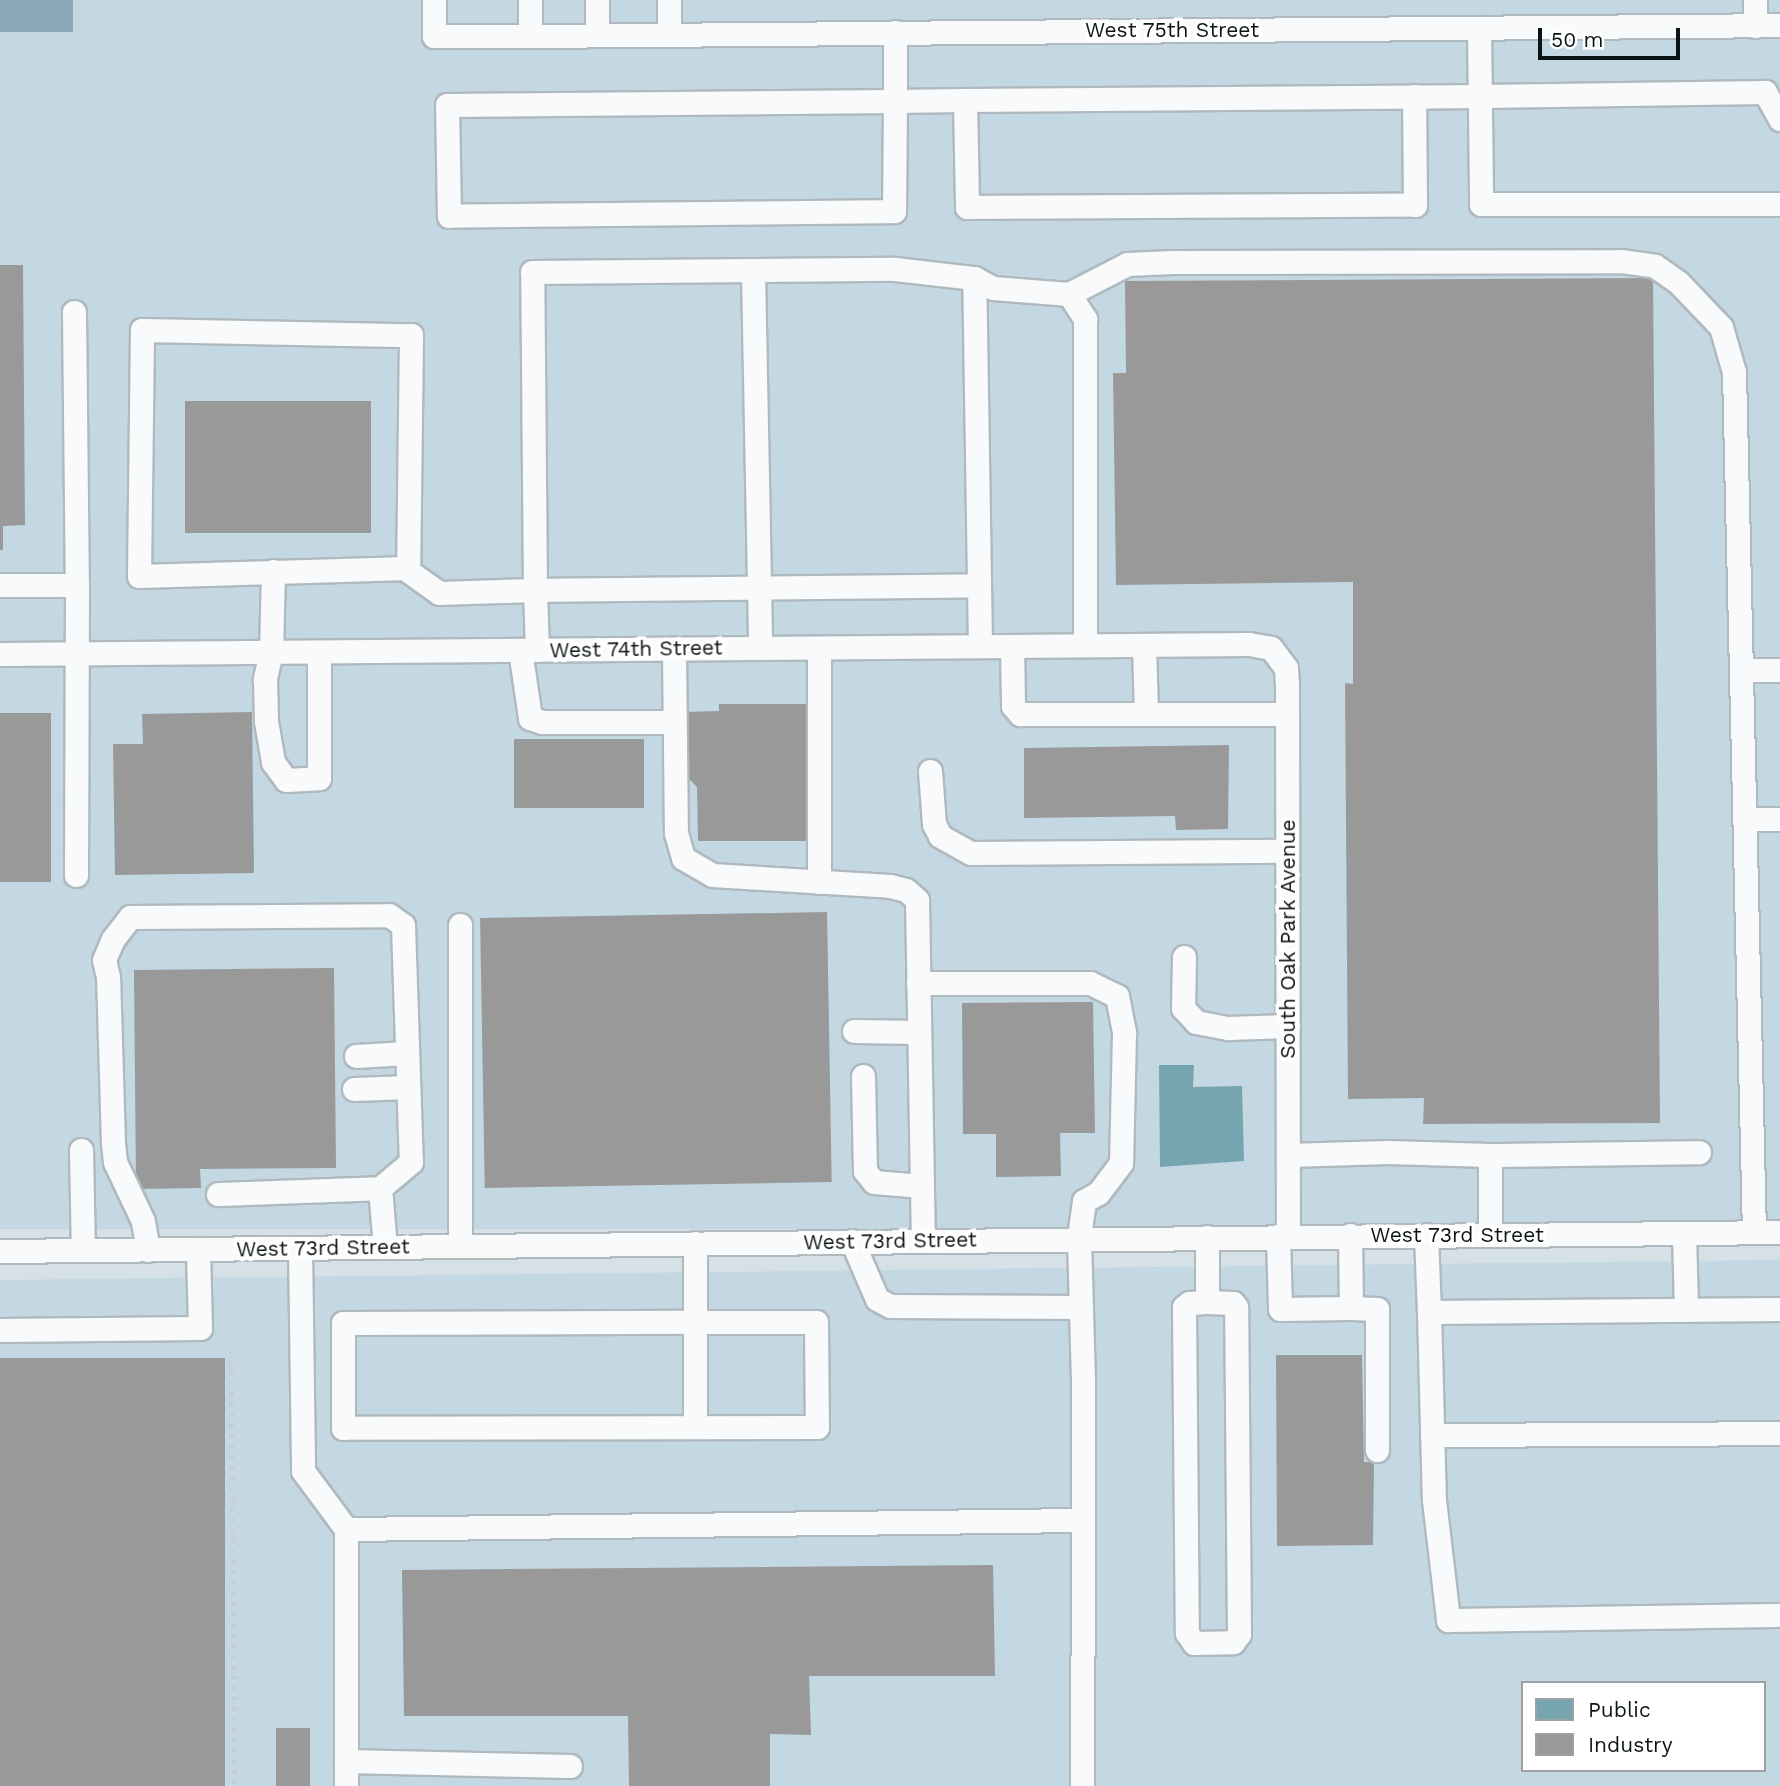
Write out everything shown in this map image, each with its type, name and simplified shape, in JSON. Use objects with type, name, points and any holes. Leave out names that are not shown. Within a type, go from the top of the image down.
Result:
[{"type":"street","name":"West 75th Street","points":[[434,0],[434,36],[597,34],[669,17],[895,32],[1780,25]]},
{"type":"street","points":[[530,0],[530,36]]},
{"type":"street","points":[[597,0],[597,34]]},
{"type":"street","points":[[1755,0],[1755,26]]},
{"type":"street","points":[[1479,28],[1481,204],[1780,204]]},
{"type":"street","points":[[895,32],[895,101],[894,211],[449,216],[447,105],[895,101],[965,100],[1414,96],[1480,96],[1765,92],[1780,119]]},
{"type":"street","points":[[965,100],[967,207],[1415,205],[1414,96]]},
{"type":"street","points":[[674,722],[542,722],[530,718],[528,650],[535,590],[532,272],[895,269],[974,278],[993,288],[1069,294],[1127,264],[1621,261],[1655,266],[1678,282],[1721,327],[1734,372],[1754,1232]]},
{"type":"street","points":[[753,271],[760,648]]},
{"type":"street","points":[[974,278],[980,646]]},
{"type":"street","points":[[1069,294],[1085,319],[1085,645]]},
{"type":"street","points":[[74,312],[79,654],[76,875]]},
{"type":"street","points":[[142,330],[411,335],[408,568],[273,571],[139,576],[142,330]]},
{"type":"street","points":[[404,568],[439,593],[979,585]]},
{"type":"street","points":[[273,571],[271,652],[265,679],[266,721],[273,762],[286,780],[319,778],[319,652]]},
{"type":"street","points":[[0,585],[77,585]]},
{"type":"street","name":"West 74th Street","points":[[0,654],[1249,644],[1271,648]]},
{"type":"street","points":[[1144,645],[1146,714]]},
{"type":"street","points":[[1012,646],[1013,706],[1020,714],[1287,714]]},
{"type":"street","points":[[819,648],[819,882]]},
{"type":"street","name":"South Oak Park Avenue","points":[[1271,648],[1286,668],[1287,714],[1288,1155],[1280,1309],[1351,1308]]},
{"type":"street","points":[[674,649],[676,833],[683,858],[712,875],[890,886],[906,890],[917,900],[923,1240]]},
{"type":"street","points":[[1741,670],[1780,670]]},
{"type":"street","points":[[930,771],[934,824],[940,836],[971,853],[1287,851]]},
{"type":"street","points":[[1745,819],[1780,819]]},
{"type":"street","points":[[148,1250],[142,1221],[115,1162],[108,977],[104,960],[113,939],[130,917],[388,915],[403,925],[411,1162],[380,1188],[218,1194]]},
{"type":"street","points":[[460,925],[460,1246]]},
{"type":"street","points":[[1184,957],[1182,1008],[1196,1022],[1228,1028],[1288,1026]]},
{"type":"street","points":[[918,983],[1090,983],[1117,996],[1124,1033],[1121,1163],[1098,1194],[1084,1201],[1079,1238],[1083,1520],[1082,1786]]},
{"type":"street","points":[[854,1031],[919,1032]]},
{"type":"street","points":[[356,1056],[407,1053]]},
{"type":"street","points":[[863,1076],[864,1171],[874,1182],[922,1186]]},
{"type":"street","points":[[354,1089],[408,1087]]},
{"type":"street","points":[[81,1150],[83,1250]]},
{"type":"street","points":[[1288,1155],[1388,1152],[1490,1155],[1699,1152]]},
{"type":"street","points":[[1490,1155],[1490,1234]]},
{"type":"street","points":[[380,1188],[385,1247]]},
{"type":"street","name":"West 73rd Street","points":[[0,1251],[1780,1232]]},
{"type":"street","points":[[1684,1233],[1686,1310]]},
{"type":"street","points":[[1350,1235],[1351,1308],[1377,1308],[1377,1450]]},
{"type":"street","points":[[1426,1235],[1434,1500],[1448,1620],[1780,1615]]},
{"type":"street","points":[[1207,1237],[1207,1302]]},
{"type":"street","points":[[852,1241],[877,1299],[890,1306],[1081,1307]]},
{"type":"street","points":[[695,1243],[695,1427]]},
{"type":"street","points":[[300,1248],[303,1471],[346,1529],[346,1786]]},
{"type":"street","points":[[0,1330],[200,1328],[198,1249]]},
{"type":"street","points":[[1207,1302],[1233,1303],[1236,1307],[1239,1634],[1233,1642],[1194,1643],[1187,1633],[1184,1307],[1189,1303],[1207,1302]]},
{"type":"street","points":[[1429,1312],[1780,1309]]},
{"type":"street","points":[[696,1322],[816,1322],[817,1427],[343,1428],[344,1323],[696,1322]]},
{"type":"street","points":[[1432,1435],[1780,1433]]},
{"type":"street","points":[[346,1529],[1083,1520]]},
{"type":"street","points":[[346,1761],[570,1766]]},
{"type":"shaded area","points":[[0,0],[1780,0],[1780,1229],[0,1229]]},
{"type":"shaded area","points":[[0,0],[73,0],[73,32],[0,32]]},
{"type":"shaded area","points":[[1780,1260],[1780,1786],[0,1786],[0,1280]]},
{"type":"building: Public","points":[[1159,1065],[1194,1065],[1193,1087],[1242,1086],[1244,1161],[1160,1167]]},
{"type":"building: Industry","points":[[0,265],[23,265],[25,525],[3,526],[3,550],[0,550]]},
{"type":"building: Industry","points":[[1653,278],[1660,1123],[1423,1124],[1424,1098],[1348,1099],[1345,683],[1353,684],[1353,582],[1116,585],[1113,373],[1126,373],[1125,281]]},
{"type":"building: Industry","points":[[185,401],[371,401],[371,533],[185,533]]},
{"type":"building: Industry","points":[[719,704],[807,704],[808,841],[698,841],[697,787],[684,774],[683,712],[719,711]]},
{"type":"building: Industry","points":[[252,712],[254,873],[115,875],[113,744],[143,744],[142,714]]},
{"type":"building: Industry","points":[[0,713],[51,713],[51,882],[0,882]]},
{"type":"building: Industry","points":[[514,739],[644,739],[644,808],[514,808]]},
{"type":"building: Industry","points":[[1229,745],[1228,829],[1176,830],[1175,816],[1024,818],[1024,748]]},
{"type":"building: Industry","points":[[827,912],[832,1182],[485,1188],[480,918]]},
{"type":"building: Industry","points":[[334,968],[336,1168],[200,1169],[201,1188],[136,1189],[134,970]]},
{"type":"building: Industry","points":[[1093,1002],[1095,1133],[1060,1133],[1061,1176],[996,1177],[996,1134],[963,1134],[962,1003]]},
{"type":"building: Industry","points":[[1276,1355],[1362,1355],[1364,1462],[1374,1462],[1373,1545],[1277,1546]]},
{"type":"building: Industry","points":[[0,1358],[225,1358],[225,1786],[0,1786]]},
{"type":"building: Industry","points":[[993,1565],[995,1676],[809,1676],[811,1735],[770,1734],[770,1786],[629,1786],[628,1716],[404,1716],[402,1570]]},
{"type":"building: Industry","points":[[276,1728],[310,1728],[310,1786],[276,1786]]},
{"type":"railway","points":[[231,1350],[235,1786]]}]
